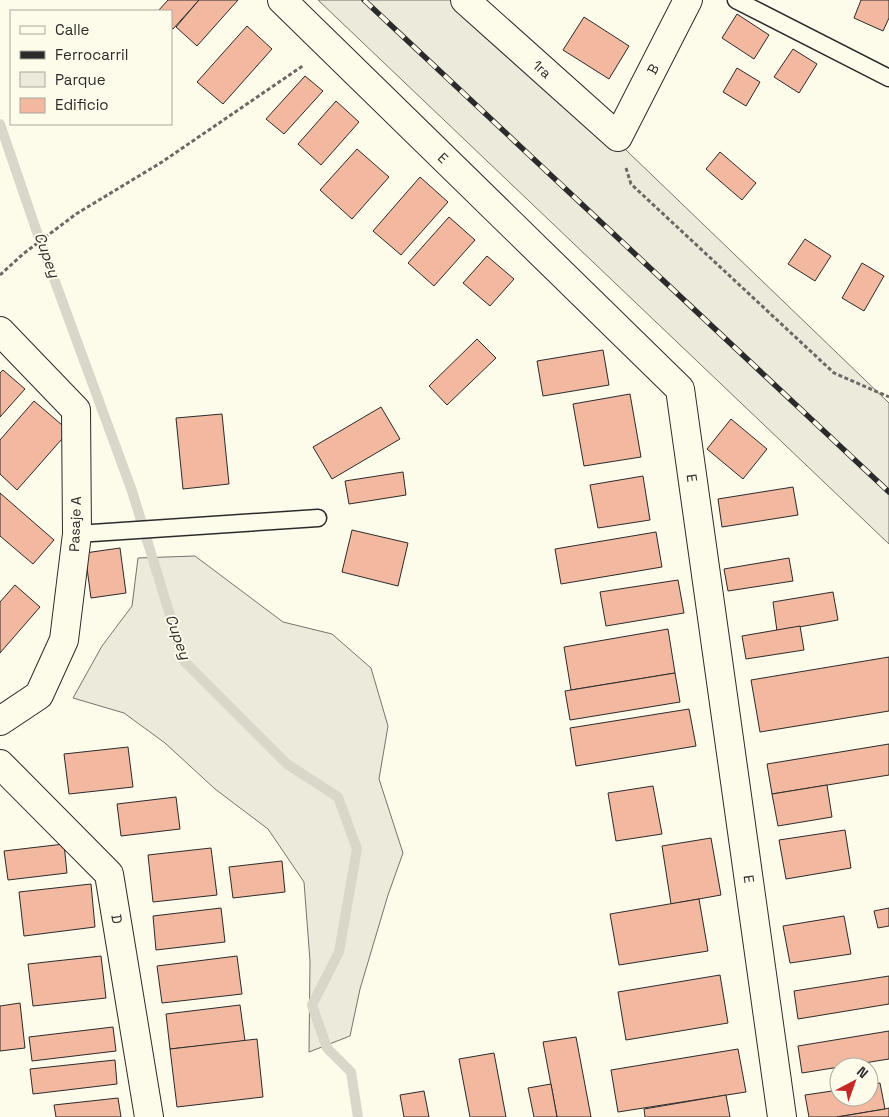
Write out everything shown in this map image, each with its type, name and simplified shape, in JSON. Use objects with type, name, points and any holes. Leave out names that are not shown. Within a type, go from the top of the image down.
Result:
[{"type":"street","name":"E","points":[[282,0],[680,389],[782,1117]]},
{"type":"street","name":"1ra","points":[[465,0],[618,138]]},
{"type":"street","name":"B","points":[[618,138],[688,0]]},
{"type":"street","name":"Pasaje A","points":[[0,331],[76,410],[76,534],[64,640],[39,695],[0,721]]},
{"type":"street","name":"D","points":[[0,764],[109,874],[149,1117]]},
{"type":"lane","points":[[736,0],[889,78]]},
{"type":"lane","points":[[76,534],[318,518]]},
{"type":"path","points":[[0,275],[23,254],[76,214],[162,162],[330,47]]},
{"type":"path","points":[[618,138],[631,184],[834,373],[889,397]]},
{"type":"green space","points":[[318,0],[470,0],[889,403],[889,544]]},
{"type":"green space","points":[[195,556],[283,622],[332,634],[371,668],[388,726],[379,779],[403,853],[388,895],[360,989],[350,1036],[309,1052],[310,961],[304,882],[268,829],[215,789],[165,743],[124,713],[73,698],[102,646],[132,606],[138,558]]},
{"type":"building","points":[[168,0],[199,0],[173,29],[172,10],[159,10]]},
{"type":"building","points":[[199,0],[238,0],[197,46],[176,27]]},
{"type":"building","points":[[861,0],[889,0],[889,18],[883,31],[854,18]]},
{"type":"building","points":[[737,14],[769,35],[754,59],[722,38]]},
{"type":"building","points":[[584,17],[629,46],[609,79],[563,50]]},
{"type":"building","points":[[247,26],[272,49],[223,104],[197,82]]},
{"type":"building","points":[[793,49],[817,64],[799,93],[774,77]]},
{"type":"building","points":[[737,68],[760,82],[746,106],[723,92]]},
{"type":"building","points":[[305,76],[323,91],[284,134],[266,119]]},
{"type":"building","points":[[336,101],[359,122],[321,165],[298,144]]},
{"type":"building","points":[[357,149],[389,177],[352,219],[320,190]]},
{"type":"building","points":[[720,152],[756,183],[742,200],[706,169]]},
{"type":"building","points":[[420,177],[448,202],[401,255],[373,231]]},
{"type":"building","points":[[449,217],[475,240],[434,286],[408,263]]},
{"type":"building","points":[[805,239],[831,256],[815,281],[788,264]]},
{"type":"building","points":[[487,256],[514,279],[490,306],[463,283]]},
{"type":"building","points":[[862,263],[884,276],[864,311],[842,298]]},
{"type":"building","points":[[477,339],[496,358],[447,405],[429,386]]},
{"type":"building","points":[[603,350],[609,385],[543,396],[537,361]]},
{"type":"building","points":[[3,370],[25,389],[0,417],[0,373]]},
{"type":"building","points":[[630,394],[641,457],[584,466],[573,404]]},
{"type":"building","points":[[34,401],[69,431],[17,490],[0,474],[0,440]]},
{"type":"building","points":[[381,407],[400,439],[332,479],[313,447]]},
{"type":"building","points":[[222,414],[229,484],[183,489],[176,418]]},
{"type":"building","points":[[731,419],[767,449],[743,479],[707,449]]},
{"type":"building","points":[[403,472],[406,495],[349,504],[345,481]]},
{"type":"building","points":[[643,476],[650,520],[598,528],[590,485]]},
{"type":"building","points":[[793,487],[798,515],[722,527],[718,499]]},
{"type":"building","points":[[0,493],[54,540],[33,564],[0,536]]},
{"type":"building","points":[[352,530],[408,543],[398,586],[342,572]]},
{"type":"building","points":[[656,532],[662,567],[561,584],[555,549]]},
{"type":"building","points":[[120,548],[126,593],[91,598],[85,553]]},
{"type":"building","points":[[789,558],[793,581],[728,591],[724,569]]},
{"type":"building","points":[[678,580],[684,613],[606,626],[600,592]]},
{"type":"building","points":[[15,585],[40,607],[0,653],[0,602]]},
{"type":"building","points":[[833,592],[838,620],[777,631],[773,602]]},
{"type":"building","points":[[800,626],[804,650],[746,659],[742,636]]},
{"type":"building","points":[[668,629],[675,673],[571,690],[564,647]]},
{"type":"building","points":[[889,657],[889,711],[760,732],[751,680]]},
{"type":"building","points":[[675,673],[680,702],[570,720],[565,691]]},
{"type":"building","points":[[689,709],[696,746],[576,766],[570,728]]},
{"type":"building","points":[[889,744],[889,775],[772,794],[767,764]]},
{"type":"building","points":[[128,747],[133,787],[69,794],[64,754]]},
{"type":"building","points":[[827,785],[832,817],[778,826],[772,794]]},
{"type":"building","points":[[653,786],[662,834],[616,841],[608,793]]},
{"type":"building","points":[[176,797],[180,829],[121,836],[117,804]]},
{"type":"building","points":[[845,830],[851,868],[786,879],[779,840]]},
{"type":"building","points":[[711,838],[721,895],[671,904],[662,846]]},
{"type":"building","points":[[64,844],[67,873],[8,880],[4,851]]},
{"type":"building","points":[[211,848],[217,895],[153,902],[148,855]]},
{"type":"building","points":[[282,861],[285,892],[233,898],[229,867]]},
{"type":"building","points":[[91,884],[95,927],[24,936],[19,892]]},
{"type":"building","points":[[699,899],[708,951],[619,965],[610,914]]},
{"type":"building","points":[[221,908],[225,942],[156,950],[153,916]]},
{"type":"building","points":[[889,908],[889,926],[878,928],[874,911]]},
{"type":"building","points":[[844,916],[851,954],[790,963],[783,926]]},
{"type":"building","points":[[101,956],[106,998],[33,1006],[28,964]]},
{"type":"building","points":[[237,956],[242,994],[162,1003],[157,966]]},
{"type":"building","points":[[720,975],[728,1023],[626,1040],[618,992]]},
{"type":"building","points":[[889,976],[889,1004],[798,1019],[794,991]]},
{"type":"building","points":[[20,1003],[25,1048],[0,1051],[0,1006]]},
{"type":"building","points":[[240,1005],[245,1041],[170,1049],[166,1014]]},
{"type":"building","points":[[113,1027],[116,1051],[32,1061],[29,1037]]},
{"type":"building","points":[[889,1031],[889,1059],[879,1061],[879,1057],[829,1057],[829,1069],[802,1073],[798,1046]]},
{"type":"building","points":[[576,1037],[591,1117],[557,1117],[543,1042]]},
{"type":"building","points":[[257,1039],[263,1097],[177,1107],[170,1049]]},
{"type":"building","points":[[738,1049],[746,1092],[618,1112],[611,1070]]},
{"type":"building","points":[[494,1053],[506,1117],[470,1117],[459,1059]]},
{"type":"building","points":[[115,1060],[117,1084],[33,1094],[30,1069]]},
{"type":"building","points":[[879,1083],[885,1109],[837,1117],[809,1117],[805,1095],[829,1091],[829,1107],[879,1107]]},
{"type":"building","points":[[551,1084],[557,1117],[534,1117],[528,1088]]},
{"type":"building","points":[[424,1091],[429,1117],[404,1117],[400,1095]]},
{"type":"building","points":[[726,1095],[730,1117],[645,1117],[644,1109]]},
{"type":"building","points":[[118,1098],[121,1117],[56,1117],[54,1105]]},
{"type":"building","points":[[889,1108],[889,1117],[837,1117],[885,1109]]},
{"type":"waterway","name":"Cupey","points":[[0,124],[39,238],[132,491],[184,661],[287,764],[338,797],[357,849],[339,952],[312,1005],[327,1048],[351,1072],[358,1117]]},
{"type":"railway","points":[[364,0],[889,492]]}]
